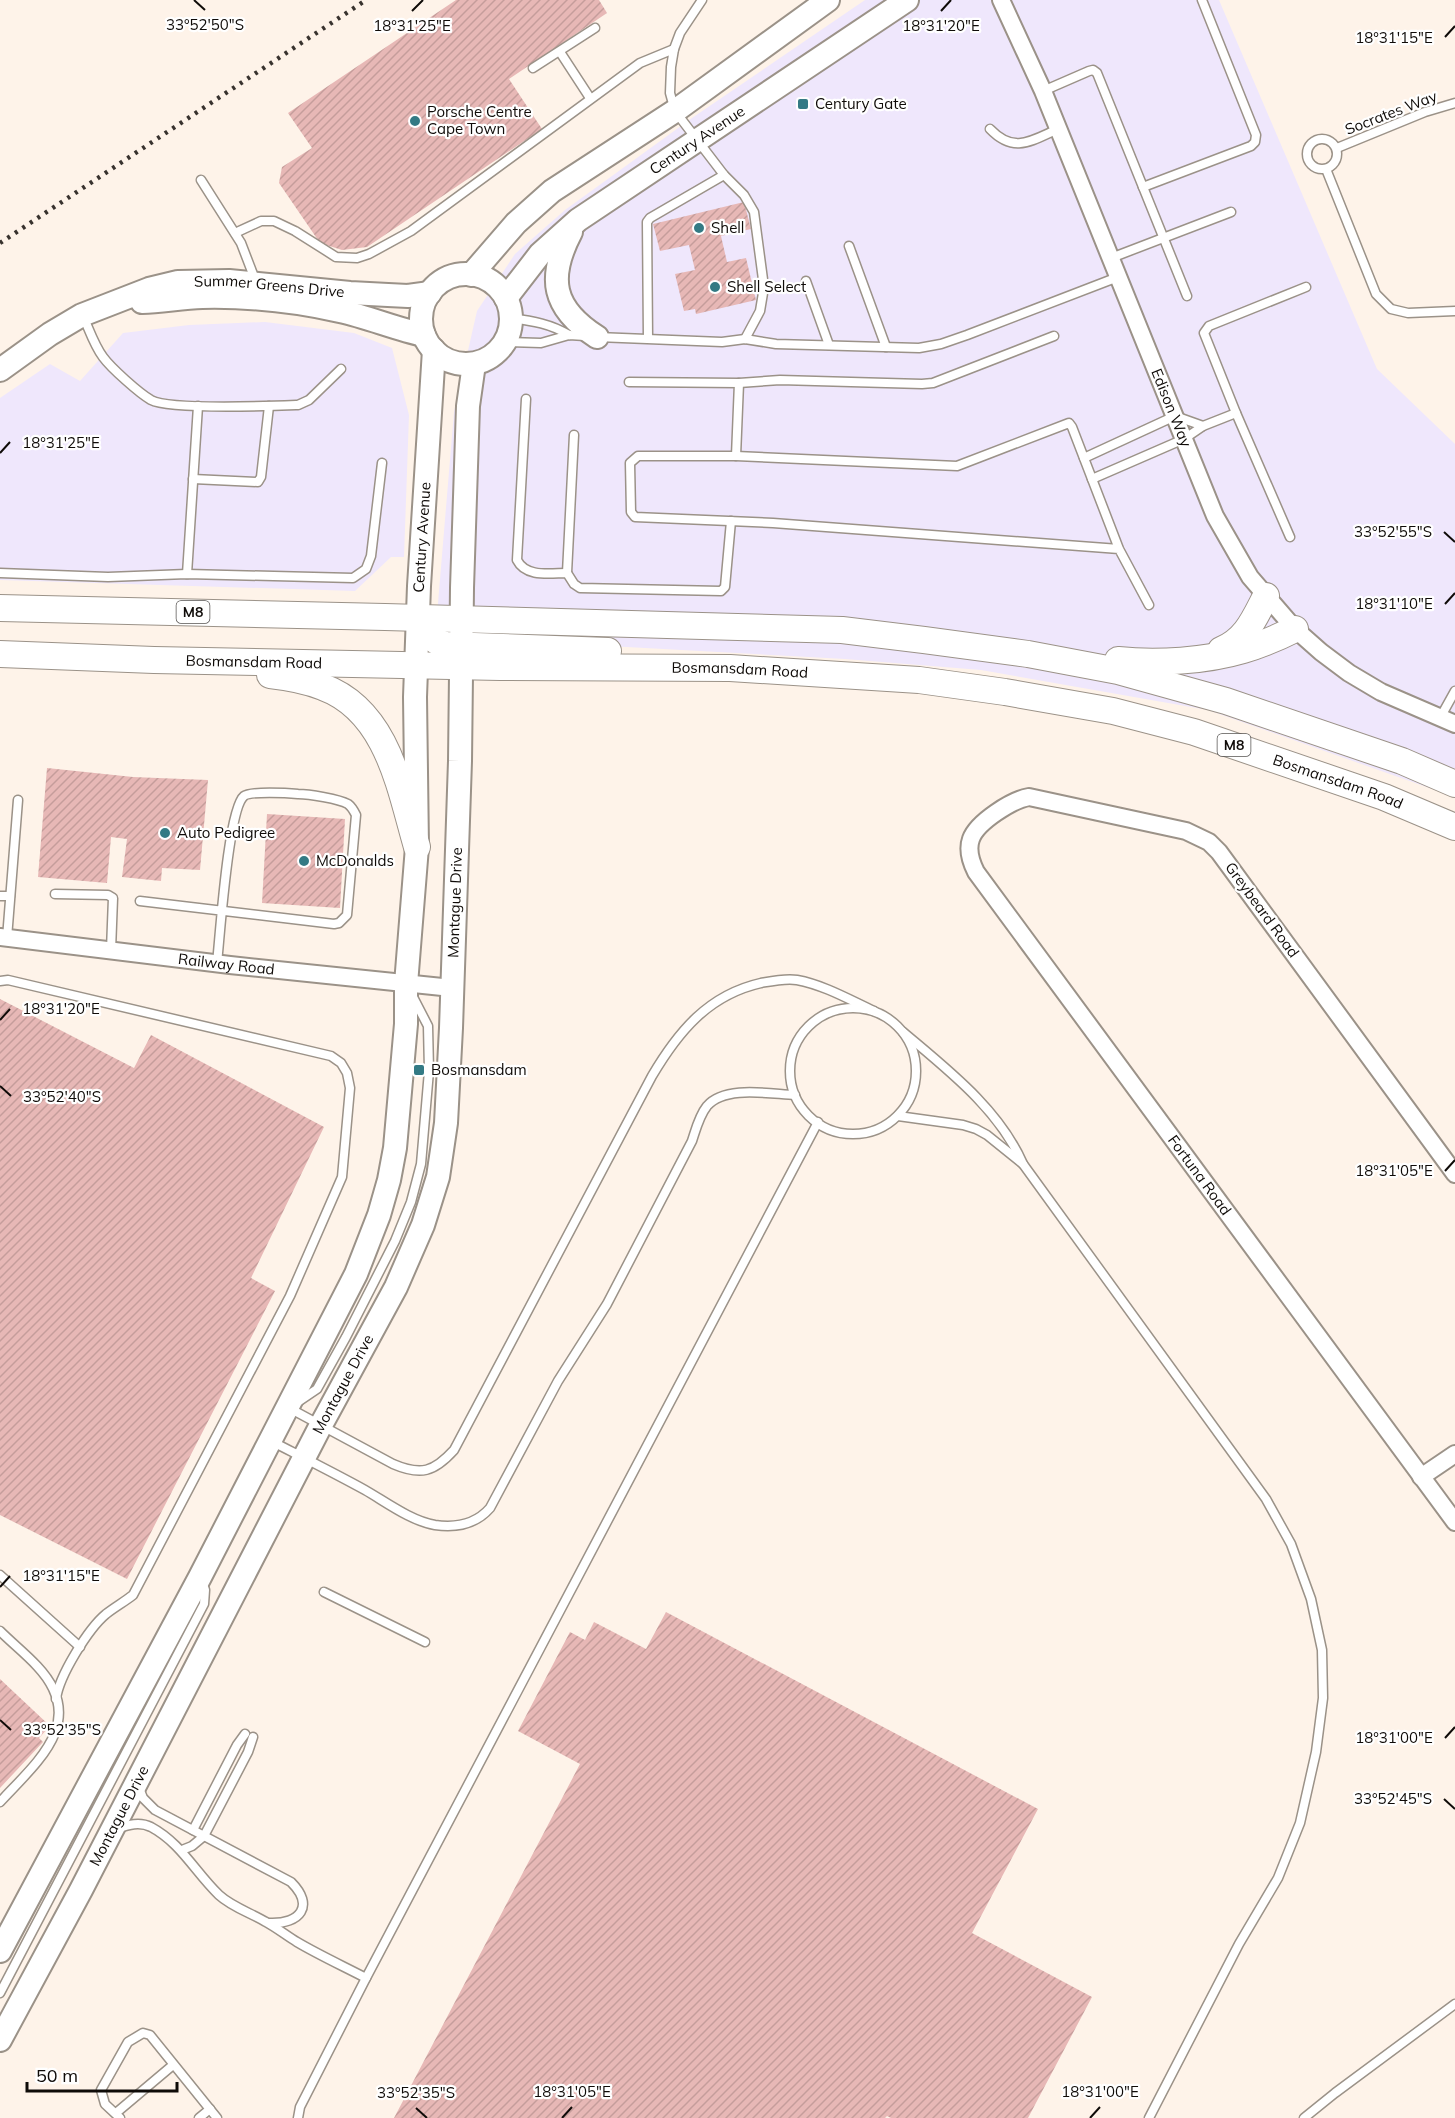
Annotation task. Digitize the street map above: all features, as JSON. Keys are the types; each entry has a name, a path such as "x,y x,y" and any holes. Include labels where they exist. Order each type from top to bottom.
{"main road":[{"path":"471,275 516,223 538,202 675,111 828,0"},
{"name":"Century Avenue","path":"509,308 540,254 578,220 907,0"},
{"path":"578,220 559,258 556,272 558,288 572,317 597,337"},
{"path":"471,275 492,282 509,308 510,331 505,342 492,357 474,364 446,359 429,342 422,323 422,311 430,293 442,281 451,277 471,275"},
{"name":"Summer Greens Drive","path":"0,370 50,334 82,315 113,305 149,289 178,282 229,281 260,292 342,311 429,342"},
{"name":"Summer Greens Drive","path":"260,292 408,296 430,293"},
{"name":"Century Avenue","path":"416,665 429,342"},
{"path":"462,619 468,406 474,364"},
{"path":"1201,657 1232,645 1242,637 1251,626 1266,596"},
{"name":"M8","path":"0,608 418,617 842,630 1028,654 1118,671 1226,700 1402,761 1455,784"},
{"path":"418,617 422,627 432,639 462,656"},
{"name":"Montague Drive","path":"0,2040 113,1830 321,1425 396,1287 423,1225 438,1177 446,1123 462,619"},
{"path":"1028,654 1061,653 1137,662 1201,657 1242,651 1296,629"},
{"name":"Bosmansdam Road","path":"0,654 154,660 416,665 462,656 730,668 919,680 1113,711 1194,732 1384,797 1455,827"},
{"path":"154,660 289,677 324,687 343,697 368,720 385,747 401,790 417,847"},
{"path":"0,1951 289,1408 368,1246 389,1180 406,1024 406,984 417,847 416,665"}],"street":[{"name":"Edison Way","path":"1001,0 1043,91 1215,516 1250,577 1296,629 1349,673 1381,692 1448,721"},
{"name":"Greybeard Road","path":"983,823 1017,799 1029,797 1186,831 1209,842 1219,852 1455,1174"},
{"name":"Fortuna Road","path":"983,823 971,837 969,852 976,872 1455,1522"},
{"name":"Railway Road","path":"4,937 452,988"},
{"path":"1421,1477 1455,1454"}],"lane":[{"path":"702,0 680,33 674,49 670,93 675,111 724,175 744,195 754,212 764,287 760,311 745,339"},
{"path":"1143,187 1251,146 1255,142 1256,135 1202,0"},
{"path":"533,68 595,28"},
{"path":"235,233 261,221 274,221 295,231 336,257 357,258 369,254 411,231 640,63 674,49"},
{"path":"560,52 590,98"},
{"path":"1043,91 1089,71 1095,71 1187,296"},
{"name":"Socrates Way","path":"1337,148 1425,112 1455,103"},
{"path":"990,129 1004,141 1014,145 1034,140 1058,129"},
{"path":"1326,139 1337,148 1336,161 1326,169 1319,170 1309,162 1307,156 1310,144 1315,140 1326,139"},
{"path":"1326,169 1376,294 1391,309 1408,313 1455,311"},
{"path":"648,338 647,222 650,218 724,175"},
{"path":"201,180 235,233 246,254 260,292"},
{"path":"1111,258 1231,212"},
{"path":"849,246 886,347"},
{"path":"505,342 541,343 570,335 722,342 745,339 776,344 919,348 940,344 1118,277"},
{"path":"806,281 829,345"},
{"path":"1290,537 1204,336 1209,326 1306,287"},
{"path":"509,308 570,335"},
{"path":"82,315 103,357 144,395 160,403 198,406 298,405 305,403 341,369"},
{"path":"629,382 739,383 780,380 933,383 1054,336"},
{"path":"736,456 739,383"},
{"path":"526,399 518,560 523,568 531,572 567,573"},
{"path":"187,574 198,406"},
{"path":"193,479 258,482 261,477 269,406"},
{"path":"1092,479 1184,439 1203,426 1236,413"},
{"path":"1084,458 1175,416 1203,426"},
{"path":"1119,549 919,533 632,516 630,513 630,463 638,456 736,456 957,466 1066,423 1072,427 1119,549 1149,604"},
{"path":"574,435 567,573 574,584 580,588 722,591 725,587 731,521"},
{"path":"0,573 108,577 187,574 353,578 366,569 371,556 382,463"},
{"path":"1448,721 1455,691"},
{"path":"140,901 223,911 334,924 343,920 347,915 356,815 352,808 342,801 302,794 244,795 235,814 223,911 217,963"},
{"path":"4,937 10,896 18,800"},
{"path":"55,894 108,895 113,898 111,950"},
{"path":"0,896 10,896"},
{"path":"0,981 8,980 331,1056 347,1073 350,1088 342,1177 290,1296 133,1594 106,1614 92,1629 59,1686 56,1699"},
{"path":"289,1408 407,1470 426,1471 445,1460 454,1450 652,1076 684,1028 705,1008 726,995 748,986 772,981 796,980 822,988 890,1020 960,1081 990,1112 1016,1148 1023,1164 1266,1499 1291,1544 1311,1599 1322,1650 1323,1698 1316,1752 1300,1823 1278,1878 1239,1944 1149,2118"},
{"path":"874,1011 854,1008 833,1011 815,1020 801,1036 792,1054 790,1075 795,1095 802,1109 818,1122 829,1129 847,1134 866,1133 883,1127 898,1116 909,1101 915,1084 916,1065 912,1047 903,1032"},
{"path":"271,1441 404,1512 432,1524 445,1526 466,1524 484,1515 490,1508 558,1381 607,1304 692,1141 699,1119 708,1104 734,1092 795,1095"},
{"path":"898,1116 963,1125 976,1129 1023,1164"},
{"path":"298,2118 300,2107 366,1978 818,1122"},
{"path":"0,1575 80,1647"},
{"path":"0,1992 204,1604 205,1590 200,1577"},
{"path":"324,1592 425,1642"},
{"path":"0,1632 38,1667 51,1684 56,1699 58,1720 53,1739 41,1758 0,1802"},
{"path":"182,1850 192,1846 204,1836 248,1752 249,1735 237,1745 193,1830"},
{"path":"138,1782 139,1790 155,1810 291,1882 303,1895 304,1903 297,1917 281,1924 269,1923"},
{"path":"113,1830 135,1823 149,1826 172,1840 219,1895 230,1903 366,1978"},
{"path":"1304,2118 1455,2004"},
{"path":"173,2065 118,2116 105,2104 101,2090 128,2042 143,2033 150,2036 217,2118"},
{"path":"199,2118 210,2109"}],"shaded area":[{"path":"865,0 1219,0 1377,369 1455,444 1455,797 1208,710 981,670 845,659 435,639 454,412 477,311 515,254 565,210 692,118"},
{"path":"265,322 354,333 392,348 409,415 404,557 391,557 355,591 0,580 0,398 50,364 80,381 123,333 189,325"}],"building":[{"name":"Porsche Centre Cape Town","path":"456,0 599,0 607,13 509,79 542,129 367,247 342,250 320,243 279,183 282,167 312,148 288,113"},
{"path":"744,202 751,229 721,236 727,262 746,258 756,300 696,314 695,309 684,311 675,274 695,270 689,245 660,251 653,224"},
{"path":"47,768 133,777 208,780 200,870 162,868 161,881 122,877 127,839 111,837 107,883 38,877"},
{"name":"McDonalds","path":"267,814 345,819 340,908 262,903"},
{"path":"0,999 134,1068 151,1035 324,1127 251,1278 275,1291 127,1579 0,1515"},
{"path":"666,1612 1038,1809 972,1933 1092,1997 1028,2118 891,2118 887,2116 885,2118 394,2118 580,1764 518,1731 570,1632 585,1640 594,1622 646,1649"},
{"path":"0,1679 50,1726 39,1738 43,1742 0,1788"}],"railway":[{"path":"0,243 366,0"}],"place":[{"name":"Century Gate","path":"803,104"},
{"name":"Porsche Centre Cape Town","path":"415,121"},
{"name":"Shell","path":"699,228"},
{"name":"Shell Select","path":"715,287"},
{"name":"Auto Pedigree","path":"165,833"},
{"name":"McDonalds","path":"304,861"},
{"name":"Bosmansdam","path":"419,1070"}]}
